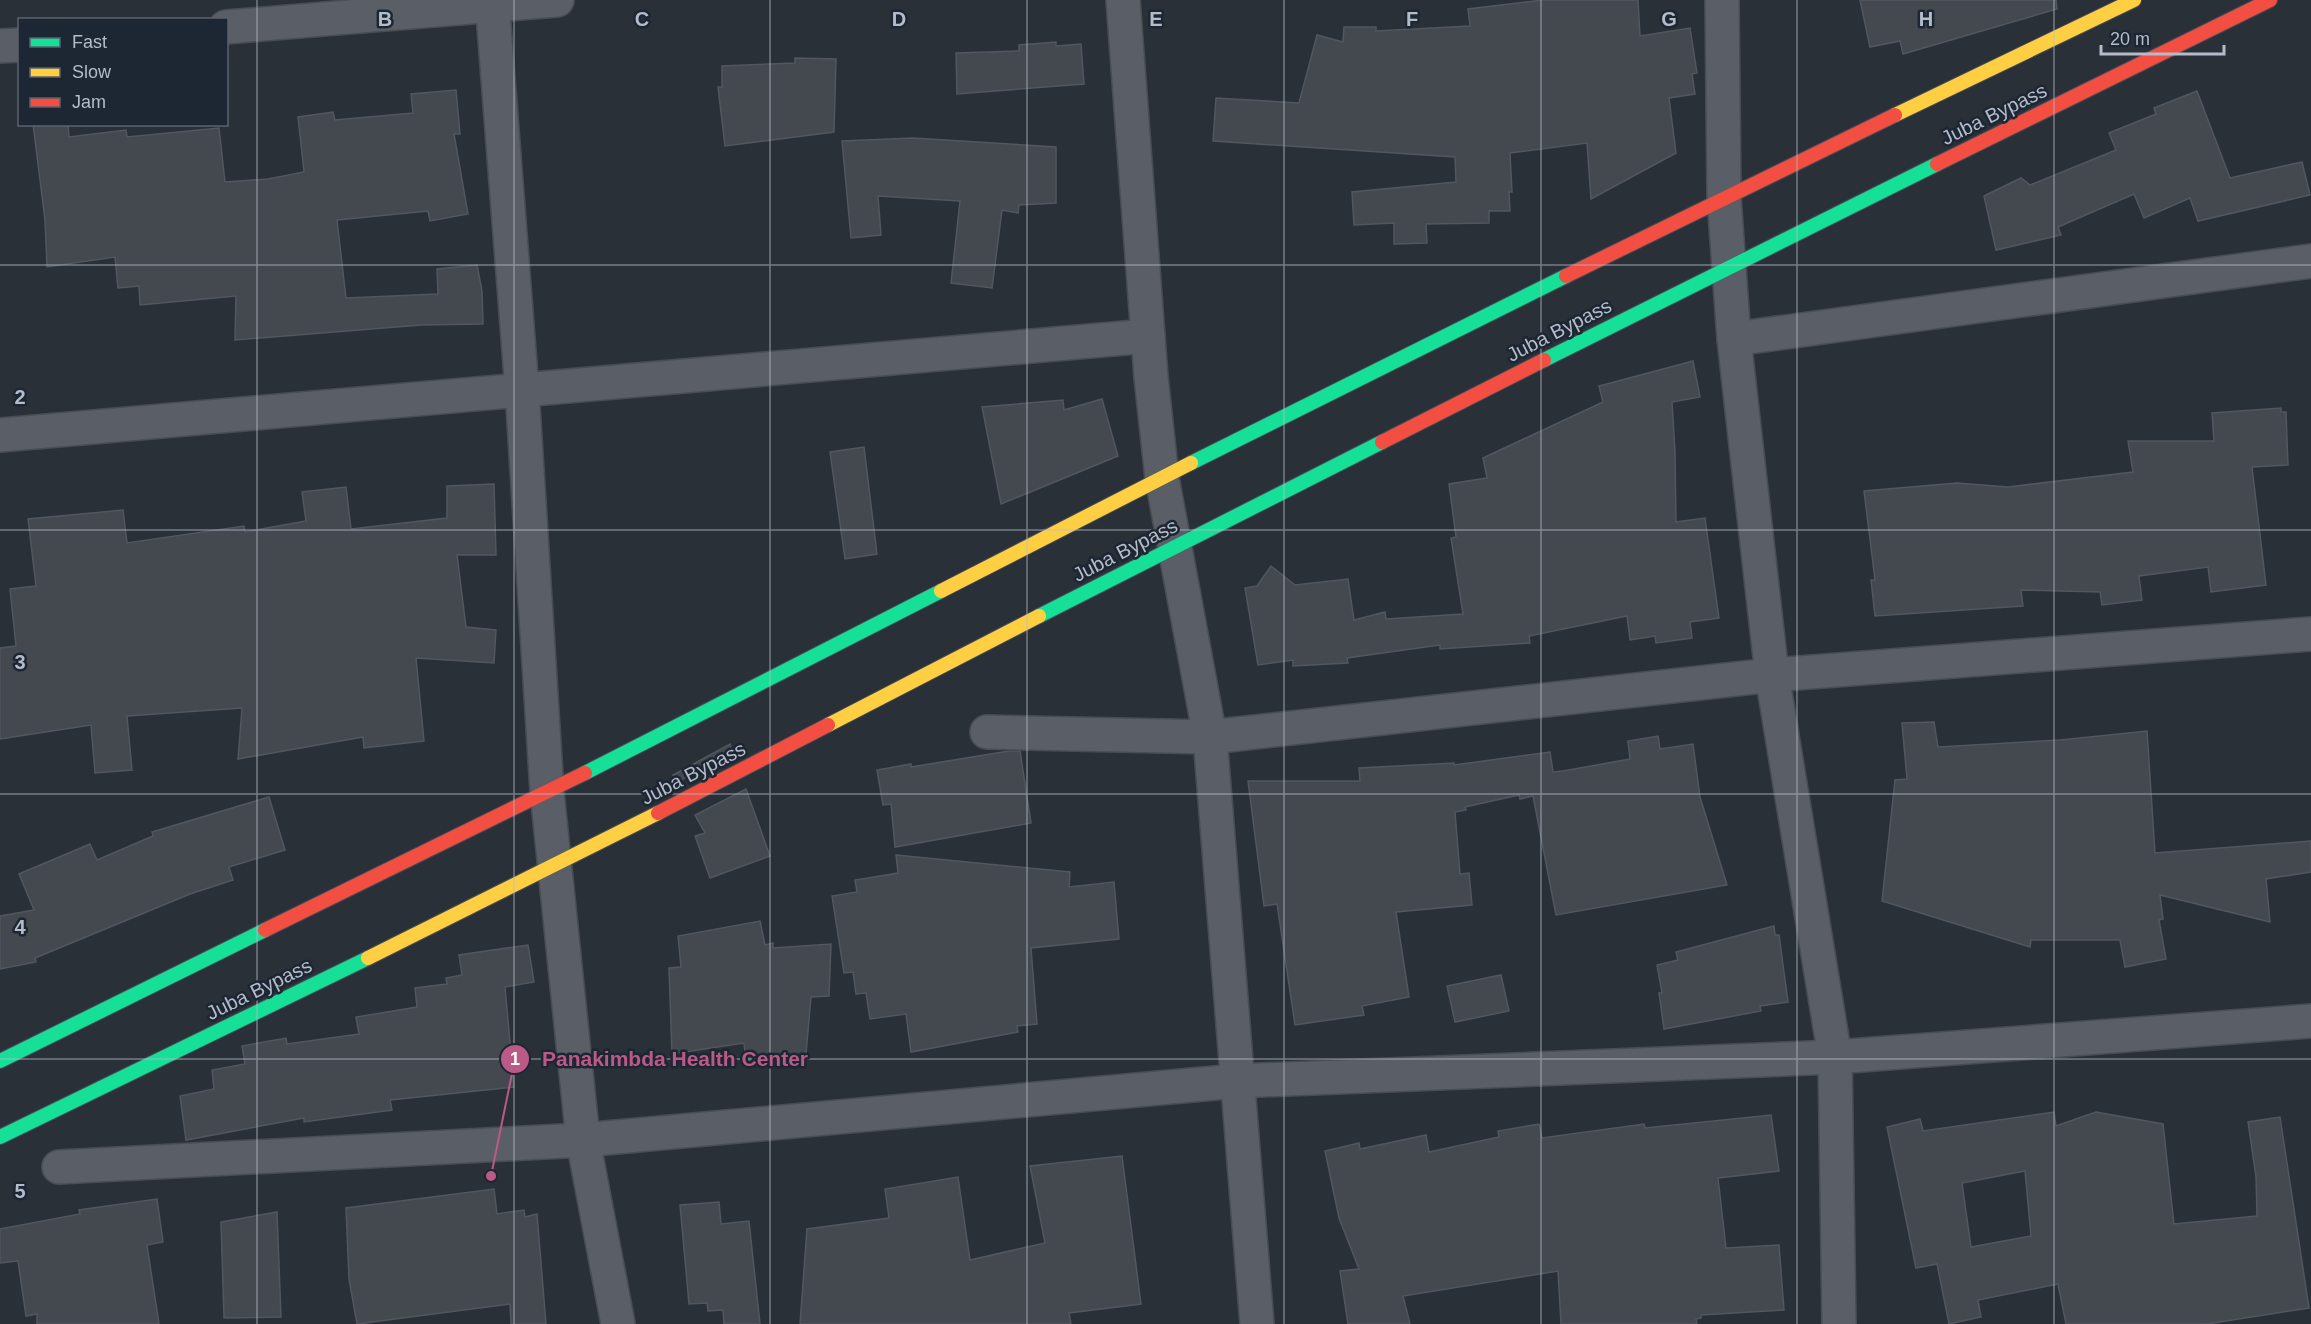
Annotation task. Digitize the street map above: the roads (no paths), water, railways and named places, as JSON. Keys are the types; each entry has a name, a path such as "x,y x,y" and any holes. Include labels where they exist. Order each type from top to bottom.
{"main road":[{"path":"0,1061 546,792 1162,478 1724,197 2134,0"},
{"name":"Juba Bypass","path":"0,1137 554,867 1175,546 1729,267 2270,0"}],"street":[{"path":"228,27 492,2 557,0"},
{"path":"1123,0 1148,336 1162,478 1210,737 1257,1324"},
{"path":"1722,0 1724,197 1734,339 1772,675 1835,1057 1839,1324"},
{"path":"492,2 522,390 546,792 583,1140 618,1324"},
{"path":"0,46 18,45"},
{"path":"1734,339 2311,261"},
{"path":"0,435 1148,336"},
{"path":"987,732 1210,737 1772,675 2311,634"},
{"path":"59,1167 583,1140 1237,1081 1835,1057 2311,1021"}],"place":[{"name":"Panakimbda Health Center","path":"491,1176"}]}
